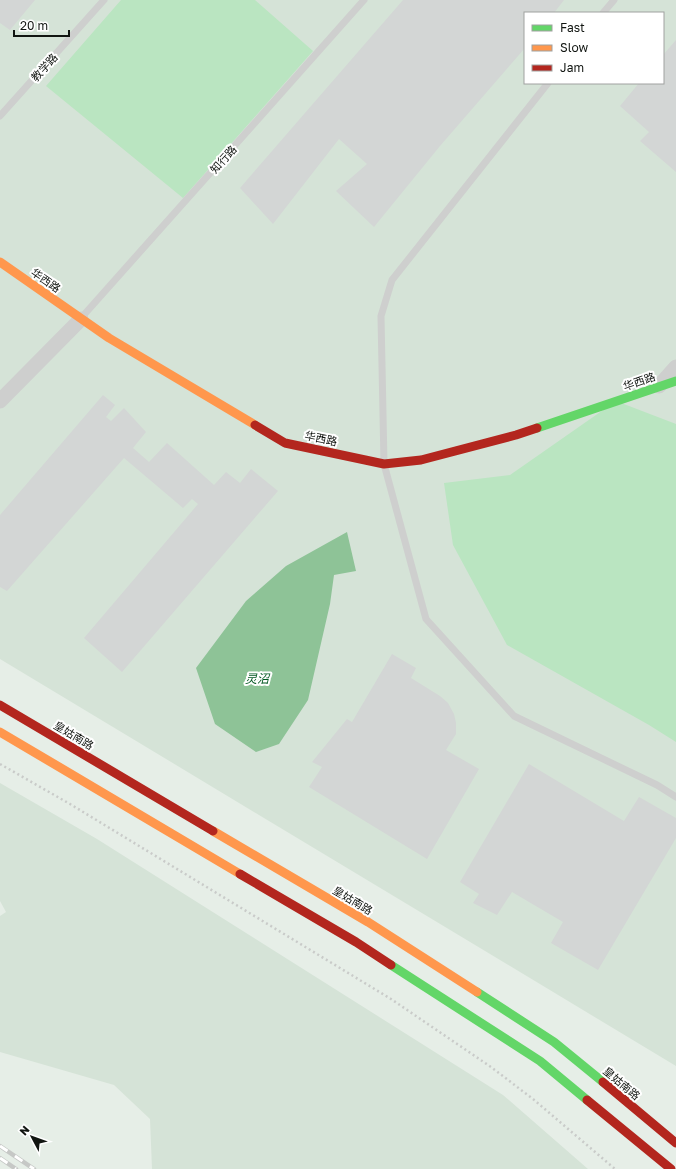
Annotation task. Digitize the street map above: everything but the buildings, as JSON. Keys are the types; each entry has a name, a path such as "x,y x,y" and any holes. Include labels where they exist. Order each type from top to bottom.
{"street":[{"name":"华西路","path":"0,262 109,338 285,443 384,464 422,460 516,435 676,381"},
{"path":"0,401 81,319"},
{"path":"659,387 676,367"},
{"name":"皇姑南路","path":"0,705 368,922 548,1038 676,1143"},
{"path":"0,732 356,942 540,1061 671,1169"}],"lane":[{"name":"教学路","path":"0,116 104,0"},
{"name":"知行路","path":"81,319 364,0"},
{"path":"604,12 614,0"},
{"path":"547,84 392,280 381,316 384,464 426,619 514,716 657,785 676,796"}],"path":[{"path":"0,764 70,804 391,999 491,1067 533,1099 615,1169"}],"shaded area":[{"path":"0,0 676,0 676,1066 0,659"},
{"path":"121,0 255,0 313,51 183,198 46,86"},
{"path":"616,401 676,424 676,742 649,725 507,645 453,545 444,483 510,475"},
{"path":"0,783 97,839 503,1095 588,1169 152,1169 150,1119 114,1085 0,1052 0,916 6,912 0,901"}],"water":[{"name":"灵沼","path":"347,532 356,571 334,575 330,604 308,700 279,744 256,752 215,724 196,668 246,601 286,566"}],"railway":[{"path":"0,1146 34,1169"},
{"path":"0,1158 16,1169"}],"traffic: fast":[{"path":"537,428 676,381"},
{"path":"391,965 540,1061 587,1100"},
{"path":"477,992 554,1042 603,1082"}],"traffic: slow":[{"path":"0,262 109,338 255,425"},
{"path":"0,732 240,874"},
{"path":"213,831 368,922 477,992"}],"traffic: jam":[{"path":"255,425 285,443 384,464 421,460 537,428"},
{"path":"0,705 213,831"},
{"path":"240,874 356,942 391,965"},
{"path":"603,1082 676,1143"},
{"path":"587,1100 671,1169"}]}
